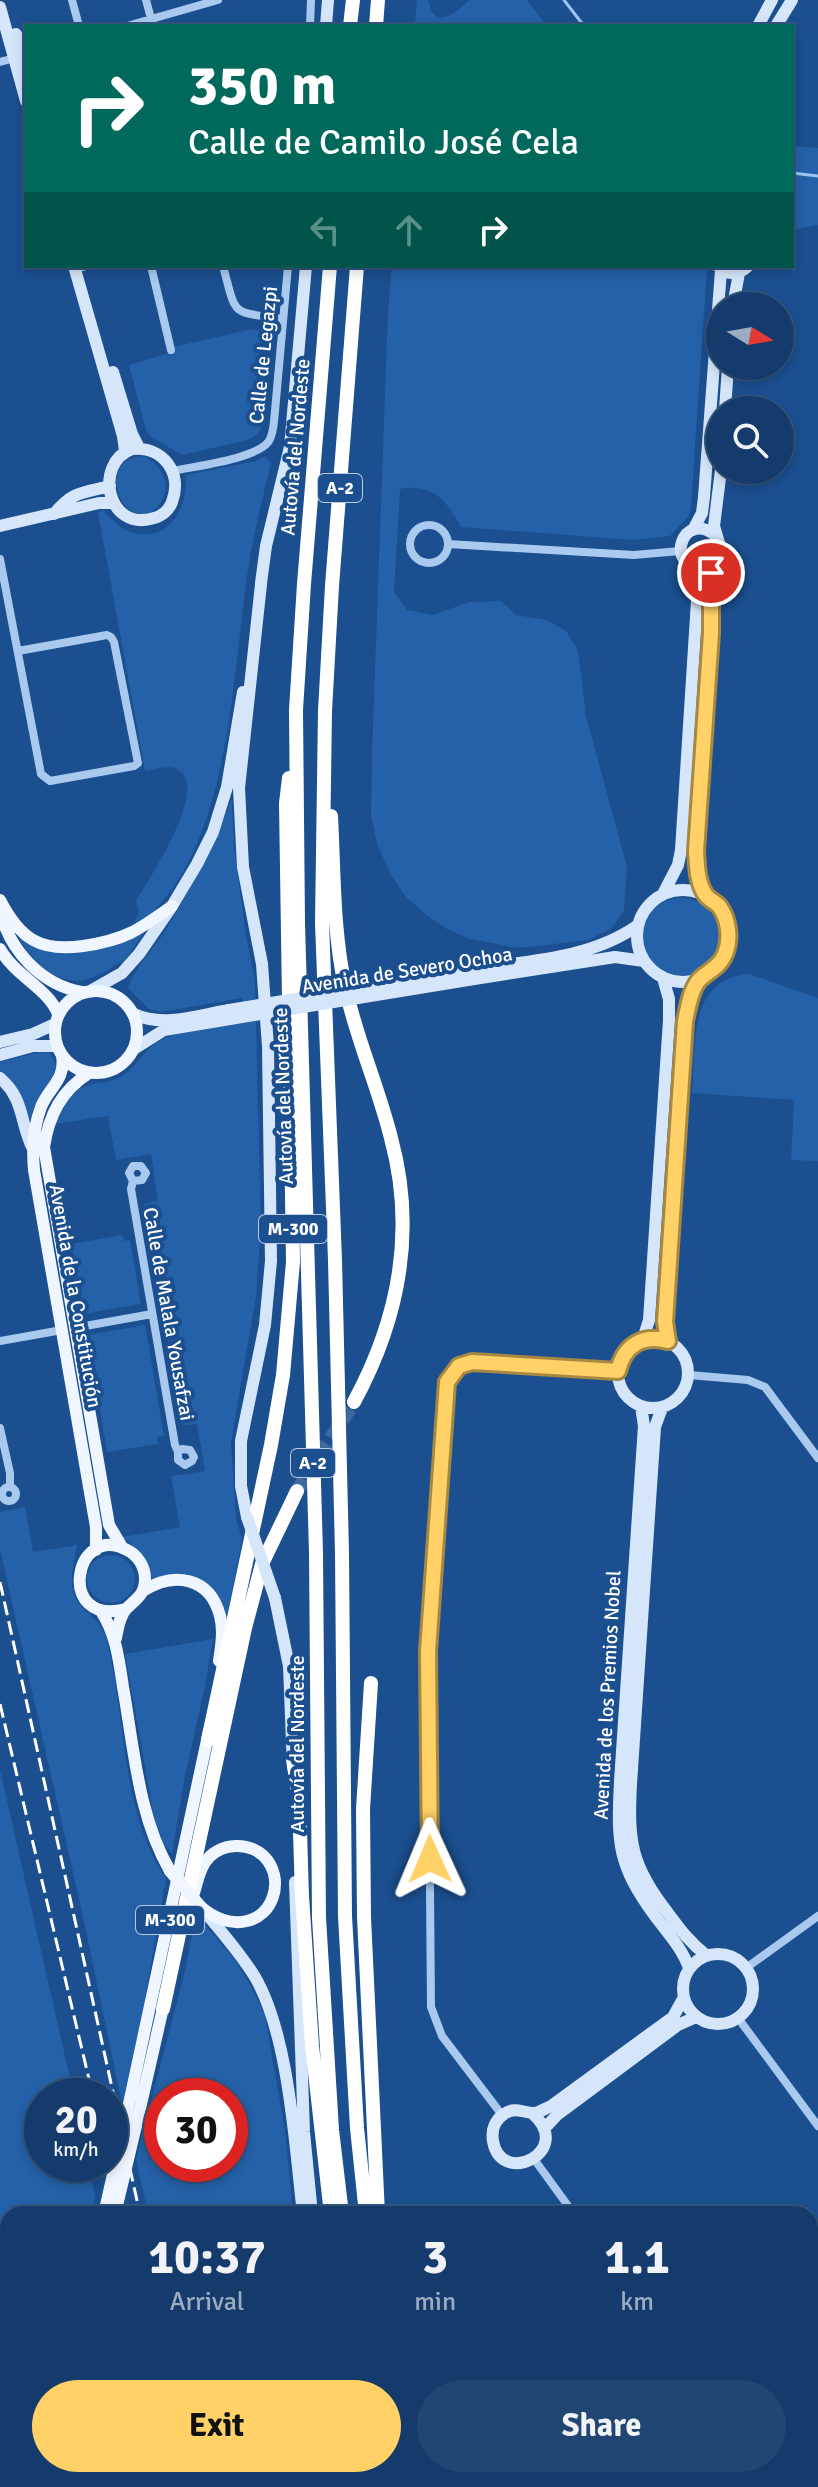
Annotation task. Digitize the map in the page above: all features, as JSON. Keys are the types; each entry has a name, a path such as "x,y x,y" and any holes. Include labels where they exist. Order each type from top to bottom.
{"highway":[{"path":"350,24 353,0"},
{"path":"376,24 378,0"},
{"name":"Autovía del Nordeste","path":"330,268 296,710 298,923 316,1553 319,1918 332,2130 341,2206"},
{"name":"A-2","path":"357,268 325,711 322,923 342,1553 345,1916 357,2128 365,2206"},
{"name":"M-300","path":"208,1740 271,1445 283,1375 293,1262 286,803 296,710"},
{"path":"325,711 337,923 344,983 356,1031 391,1135 400,1175 404,1220 402,1260 395,1300 371,1372 354,1402"},
{"name":"M-300","path":"163,2009 245,1628 262,1564 297,1491"},
{"path":"371,1683 363,1809 364,1917 378,2206"},
{"path":"293,1759 299,1799 312,2046 330,2206"}],"main road":[{"path":"0,900 21,932 44,946 58,948 118,939 149,924 172,906"},
{"path":"0,909 8,933 29,963 44,977 61,987 117,996 126,1003 134,1014 137,1034 128,1059 106,1072 89,1073 75,1068 59,1051 55,1004 18,973 0,949"},
{"path":"57,1019 71,998 87,991"},
{"name":"Avenida de la Constitución","path":"59,1051 62,1075 42,1104 36,1122 32,1147 34,1170 109,1525 122,1547"},
{"name":"Avenida de la Constitución","path":"89,1073 61,1097 49,1124 44,1147 96,1527 96,1550"},
{"path":"113,1545 122,1547 134,1553 142,1564 145,1577 143,1591 137,1602 126,1609 114,1613 101,1611 82,1594 78,1582 80,1569 86,1558 96,1550 113,1545"},
{"path":"143,1591 177,1578 196,1583 212,1597 216,1606 222,1638 208,1740"},
{"path":"115,1640 119,1621 126,1609"},
{"path":"101,1611 115,1640 144,1802 159,1852 170,1871 203,1909 235,1923 261,1915 271,1904 275,1890 274,1876 268,1862 250,1848 237,1845 223,1848 205,1863 198,1880 163,2009"},
{"name":"M-300","path":"106,2206 208,1740"},
{"name":"M-300","path":"117,2206 163,2009"}],"street":[{"path":"6,0 22,59 24,80"},
{"path":"72,0 78,24"},
{"path":"146,0 152,23 218,0"},
{"path":"310,24 311,0"},
{"path":"326,24 328,0"},
{"path":"759,24 772,0"},
{"path":"777,24 792,0"},
{"path":"0,7 22,59"},
{"path":"0,62 22,59"},
{"path":"80,268 139,448"},
{"path":"80,268 125,451"},
{"path":"151,268 171,350"},
{"path":"224,268 233,306 240,312 283,319"},
{"name":"Calle de Legazpi","path":"173,471 251,453 268,443 273,430 288,268"},
{"path":"87,991 122,973 172,906 213,832 227,787 266,546 290,447 306,268"},
{"path":"719,484 714,526 719,543 717,558 705,567 691,566 684,561 680,551 683,537 693,530 702,513 719,268 733,274 744,269"},
{"path":"737,292 744,269"},
{"path":"139,448 158,454 173,471 176,487 169,509 158,517 138,521 122,514 113,503 110,475 125,451 139,448"},
{"path":"54,514 66,499 74,495 110,486"},
{"path":"0,526 99,503 113,503"},
{"path":"429,524 442,529 448,544 443,557 429,563 415,558 409,544 415,529 429,524"},
{"path":"693,530 709,530 715,535"},
{"path":"448,544 634,555 680,551"},
{"path":"0,559 41,774 50,781 138,763 111,637 107,635 18,651"},
{"path":"705,895 696,851 711,633 711,564"},
{"path":"663,894 678,865 681,850 697,601 691,566"},
{"path":"262,575 239,788 243,867 262,964 268,1046 271,1261 265,1325 241,1441 241,1486 247,1517 275,1598 289,1666 304,2132 311,2206"},
{"path":"668,1341 665,1322 685,1021 692,992 700,979 725,956 728,934 727,922 719,906 705,895 692,890 663,894 651,902 637,926 637,944 644,961 663,978 688,982 700,979"},
{"name":"Avenida de Severo Ochoa","path":"134,1049 164,1030 230,1015 468,975 590,950 612,942 637,926"},
{"name":"Avenida de Severo Ochoa","path":"468,975 615,957 644,961"},
{"path":"643,1339 649,1320 669,1020 669,999 663,978"},
{"name":"Avenida de Severo Ochoa","path":"134,1014 146,1020 162,1021 230,1015"},
{"path":"0,1042 33,1034 57,1019"},
{"path":"0,1055 33,1046 59,1051"},
{"path":"0,1078 21,1106 32,1147"},
{"name":"Calle de Malala Yousafzai","path":"133,1181 131,1189 178,1452"},
{"path":"0,1341 152,1314"},
{"path":"643,1339 668,1341 684,1355 688,1365 687,1386 681,1396 662,1408 641,1406 631,1401 619,1382 618,1371 626,1351 643,1339"},
{"path":"502,2115 442,2036 431,2007 428,1651 447,1382 459,1366 472,1362 618,1371"},
{"path":"689,1375 748,1380 765,1387 818,1458"},
{"name":"Avenida de los Premios Nobel","path":"641,1406 644,1426 620,1781 619,1837 622,1857 632,1882 682,1952 689,1968"},
{"name":"Avenida de los Premios Nobel","path":"662,1408 655,1427 630,1794 630,1837 642,1877 692,1944 706,1955"},
{"path":"0,1428 10,1487"},
{"path":"203,1909 238,1952 267,2005 285,2077 302,2206"},
{"path":"746,1968 818,1916"},
{"path":"706,1955 728,1955 738,1960 746,1968 753,1989 747,2010 738,2018 719,2025 696,2017 683,1999 682,1985 689,1968 706,1955"},
{"path":"533,2114 551,2106 673,2017 683,1999"},
{"path":"544,2129 557,2115 678,2025 696,2017"},
{"path":"738,2018 818,2126"},
{"path":"518,2110 533,2114 544,2129 544,2145 534,2159 514,2163 498,2154 493,2146 494,2124 502,2115 518,2110"},
{"path":"534,2159 568,2206"}],"shaded area":[{"path":"417,0 428,0 435,15 446,17 469,0 527,0 545,24 415,24"},
{"path":"794,146 818,148 818,225 794,230"},
{"path":"392,268 707,269 691,506 689,516 670,536 633,540 461,527 444,502 430,491 400,489 394,592 407,610 433,615 469,602 501,601 516,615 547,620 566,631 578,650 586,716 627,867 624,910 612,928 589,940 518,948 470,939 447,929 405,896 377,844 371,814 372,753"},
{"path":"253,329 268,333 270,337 261,429 256,435 248,440 182,455 150,436 129,365 173,352 173,347"},
{"path":"143,456 156,464 165,484 163,499 146,514 135,513 126,506 116,482 119,470 127,460"},
{"path":"265,456 271,463 252,548 230,715 209,812 192,855 168,894 138,926 135,921 139,911 136,901 173,836 186,798 187,782 177,769 164,767 145,771 98,512 104,511 132,533 147,535 160,531 180,511 186,475 256,461"},
{"path":"232,799 234,847 255,981 261,1227 256,1297 231,1442 236,1518 242,1539 227,1617 216,1594 199,1579 178,1574 152,1580 144,1555 122,1537 180,1527 171,1476 205,1471 197,1424 183,1425 144,1204 158,1201 151,1154 116,1160 108,1116 55,1124 66,1104 81,1088 120,1077 161,1040 190,1031 245,1022 242,998 161,1012 149,1009 128,988 186,895"},
{"path":"681,898 696,901 713,915 720,937 717,952 703,969 681,976 666,973 649,959 642,937 645,922 659,905"},
{"path":"144,933 122,964 120,962 104,972 77,981 53,974 30,954 19,939 46,951 63,953 97,949"},
{"path":"749,974 818,998 818,1161 791,1160 794,1100 692,1093 695,1036 705,1001 714,988 729,978"},
{"path":"40,1052 50,1053 58,1069 34,1107 29,1122 0,1073 0,1062"},
{"path":"122,1235 124,1241 130,1240 141,1304 83,1314 71,1244"},
{"path":"145,1325 164,1436 157,1437 158,1444 107,1452 88,1335"},
{"path":"25,1507 33,1552 78,1545 73,1568 74,1594 103,1630 107,1641 140,1825 151,1853 166,1878 128,2078 117,2078 0,1550 0,1512"},
{"path":"111,1555 128,1562 135,1579 128,1596 111,1603 94,1596 87,1579 94,1562"},
{"path":"213,1639 172,1854 164,1844 154,1817 125,1654"},
{"path":"0,1770 70,2078 24,2078 24,2182 92,2182 93,2206 0,2206"},
{"path":"196,1914 234,1959 265,2016 285,2130 292,2206 146,2206 136,2159 144,2128 144,2182 248,2182 248,2078 157,2078"}],"waterway":[{"path":"564,0 582,24"},
{"path":"794,173 818,176"}],"tunnel":[{"path":"297,1491 354,1402"}],"railway":[{"path":"0,1582 138,2206"},
{"path":"0,1704 89,2078"},
{"path":"113,2182 118,2206"}],"route":[{"path":"430,1859 428,1651 447,1382 459,1366 472,1362 618,1371 620,1360 634,1344 643,1339 668,1341 665,1322 685,1021 692,992 700,979 725,956 728,934 727,922 719,906 705,895 696,851 711,633 711,573"}]}
